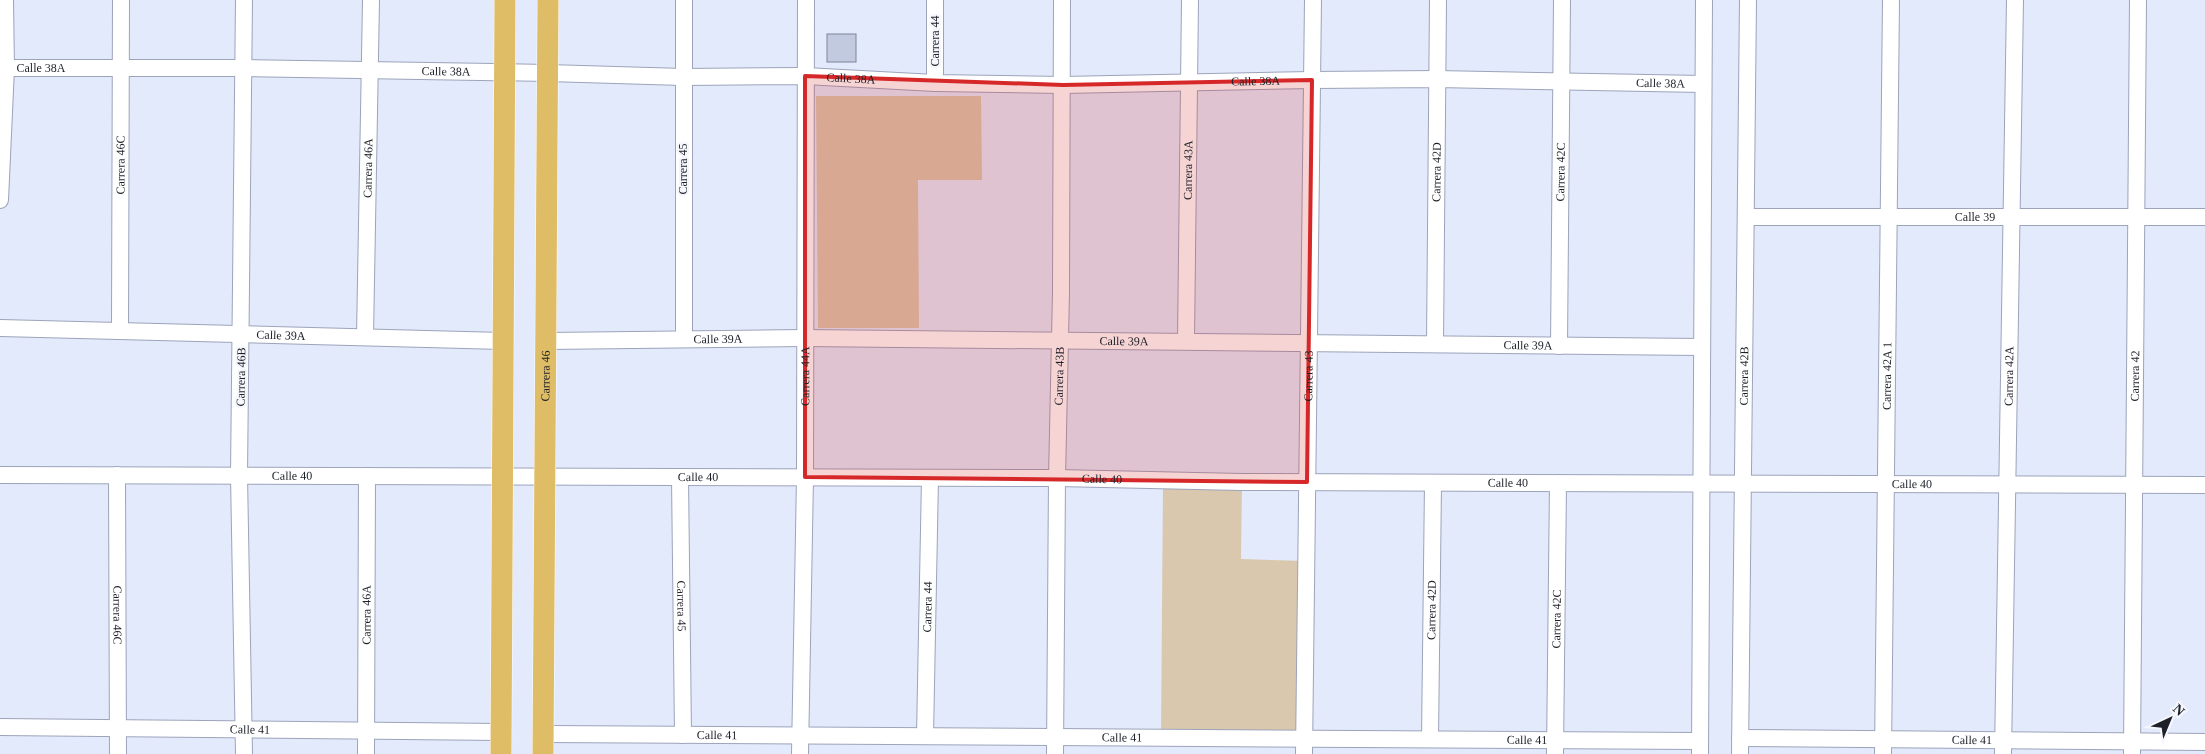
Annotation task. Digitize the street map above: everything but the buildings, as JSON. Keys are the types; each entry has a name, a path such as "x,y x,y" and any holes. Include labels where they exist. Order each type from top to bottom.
{"main road":[{"path":"501,754 505,0"},
{"name":"Carrera 46","path":"543,744 548,0"}],"street":[{"path":"0,200 5,0"},
{"name":"Carrera 46C","path":"120,330 121,0"},
{"name":"Carrera 46B","path":"244,0 242,336 239,475 244,754"},
{"name":"Carrera 46A","path":"365,336 371,0"},
{"name":"Carrera 45","path":"684,0 684,339"},
{"name":"Carrera 44A","path":"800,754 805,477 804,76 806,0"},
{"name":"Carrera 44","path":"935,0 935,82"},
{"name":"Carrera 43B","path":"1055,754 1057,478 1061,339 1062,0"},
{"name":"Carrera 43A","path":"1186,340 1190,0"},
{"name":"Carrera 43","path":"1304,746 1313,0"},
{"name":"Carrera 42D","path":"1435,344 1438,0"},
{"name":"Carrera 42C","path":"1559,346 1563,82 1562,0"},
{"path":"1700,747 1704,0"},
{"name":"Carrera 42B","path":"1740,746 1748,0"},
{"name":"Carrera 42A 1","path":"1883,747 1891,0"},
{"name":"Carrera 42A","path":"2003,747 2014,0"},
{"name":"Carrera 42","path":"2132,748 2138,0"},
{"name":"Calle 38A","path":"3,68 244,68 683,77 804,76 1063,86 1312,80 1703,84"},
{"name":"Calle 39","path":"1746,217 2205,217"},
{"name":"Calle 39A","path":"0,328 120,330 242,336 365,336 503,341"},
{"name":"Calle 39A","path":"546,341 804,338 1061,339 1702,347"},
{"name":"Calle 40","path":"0,474 1057,478 1163,482 2205,485"},
{"name":"Carrera 46C","path":"117,475 118,754"},
{"name":"Carrera 46A","path":"366,754 367,476"},
{"name":"Carrera 45","path":"680,477 683,735"},
{"name":"Carrera 44","path":"925,736 930,478"},
{"name":"Carrera 42D","path":"1430,739 1434,483"},
{"name":"Carrera 42C","path":"1556,747 1558,483"},
{"name":"Calle 41","path":"0,727 501,732"},
{"name":"Calle 41","path":"543,744 683,735 800,735 1055,737 1304,746 1430,739 1556,747 1700,747"},
{"name":"Calle 41","path":"1740,746 2132,748 2205,742"}],"highlighted area":[{"path":"805,76 1063,85 1312,80 1307,482 805,477"}],"shaded area":[{"path":"816,96 981,96 982,180 918,180 919,328 818,328"},
{"path":"1163,482 1242,482 1241,559 1306,561 1304,738 1161,737"}]}
